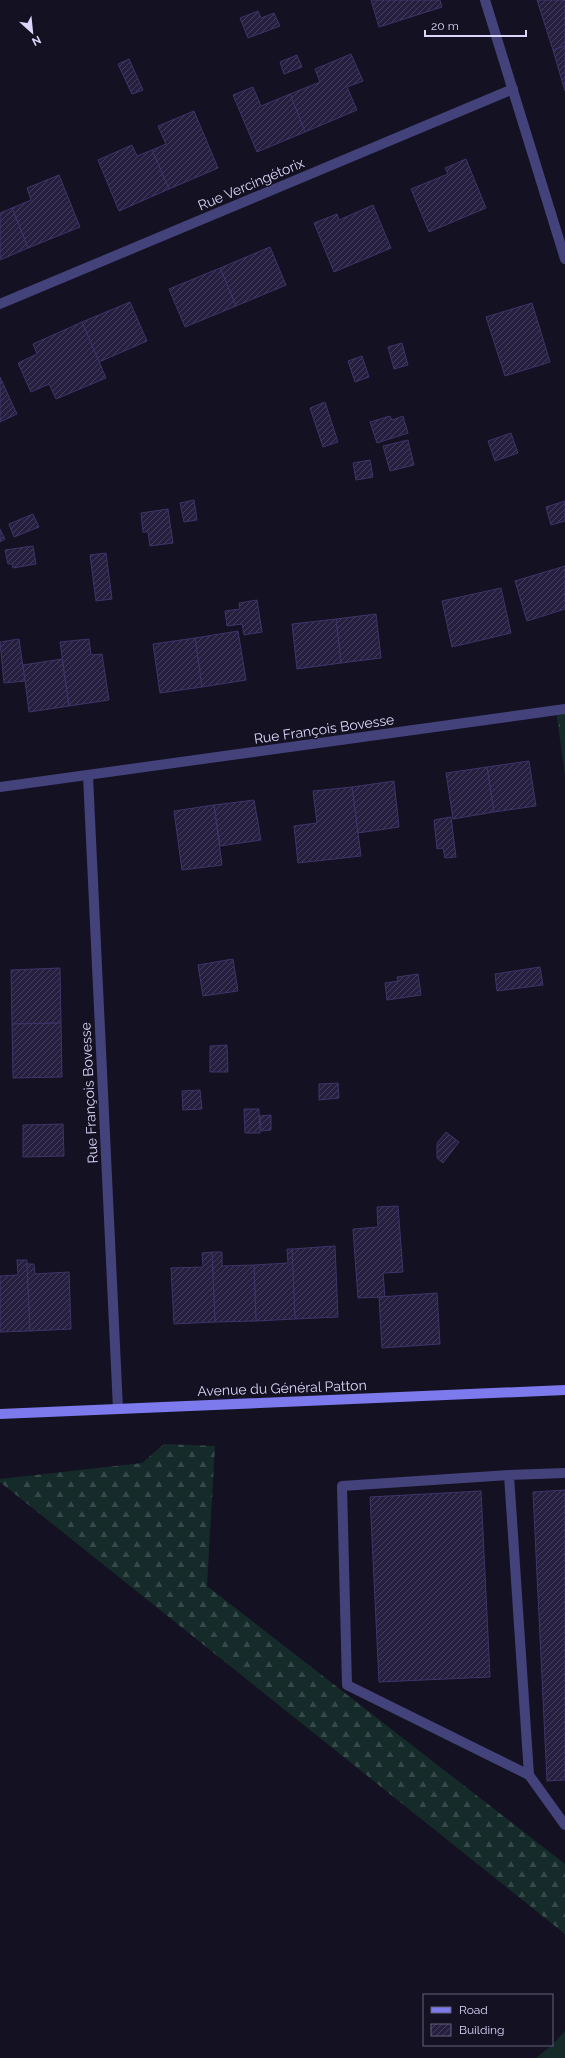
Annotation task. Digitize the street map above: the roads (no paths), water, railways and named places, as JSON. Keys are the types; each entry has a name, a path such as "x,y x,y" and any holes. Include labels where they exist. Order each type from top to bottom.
{"main road":[{"name":"Avenue du Général Patton","path":"0,1414 565,1390"}],"street":[{"path":"485,0 565,259"},
{"name":"Rue Vercingétorix","path":"0,304 513,89"},
{"name":"Rue François Bovesse","path":"0,786 88,776 565,709"},
{"name":"Rue François Bovesse","path":"88,776 118,1409"},
{"path":"565,1473 509,1475 342,1486 347,1685 529,1775 565,1825"},
{"path":"509,1475 529,1775"}]}
